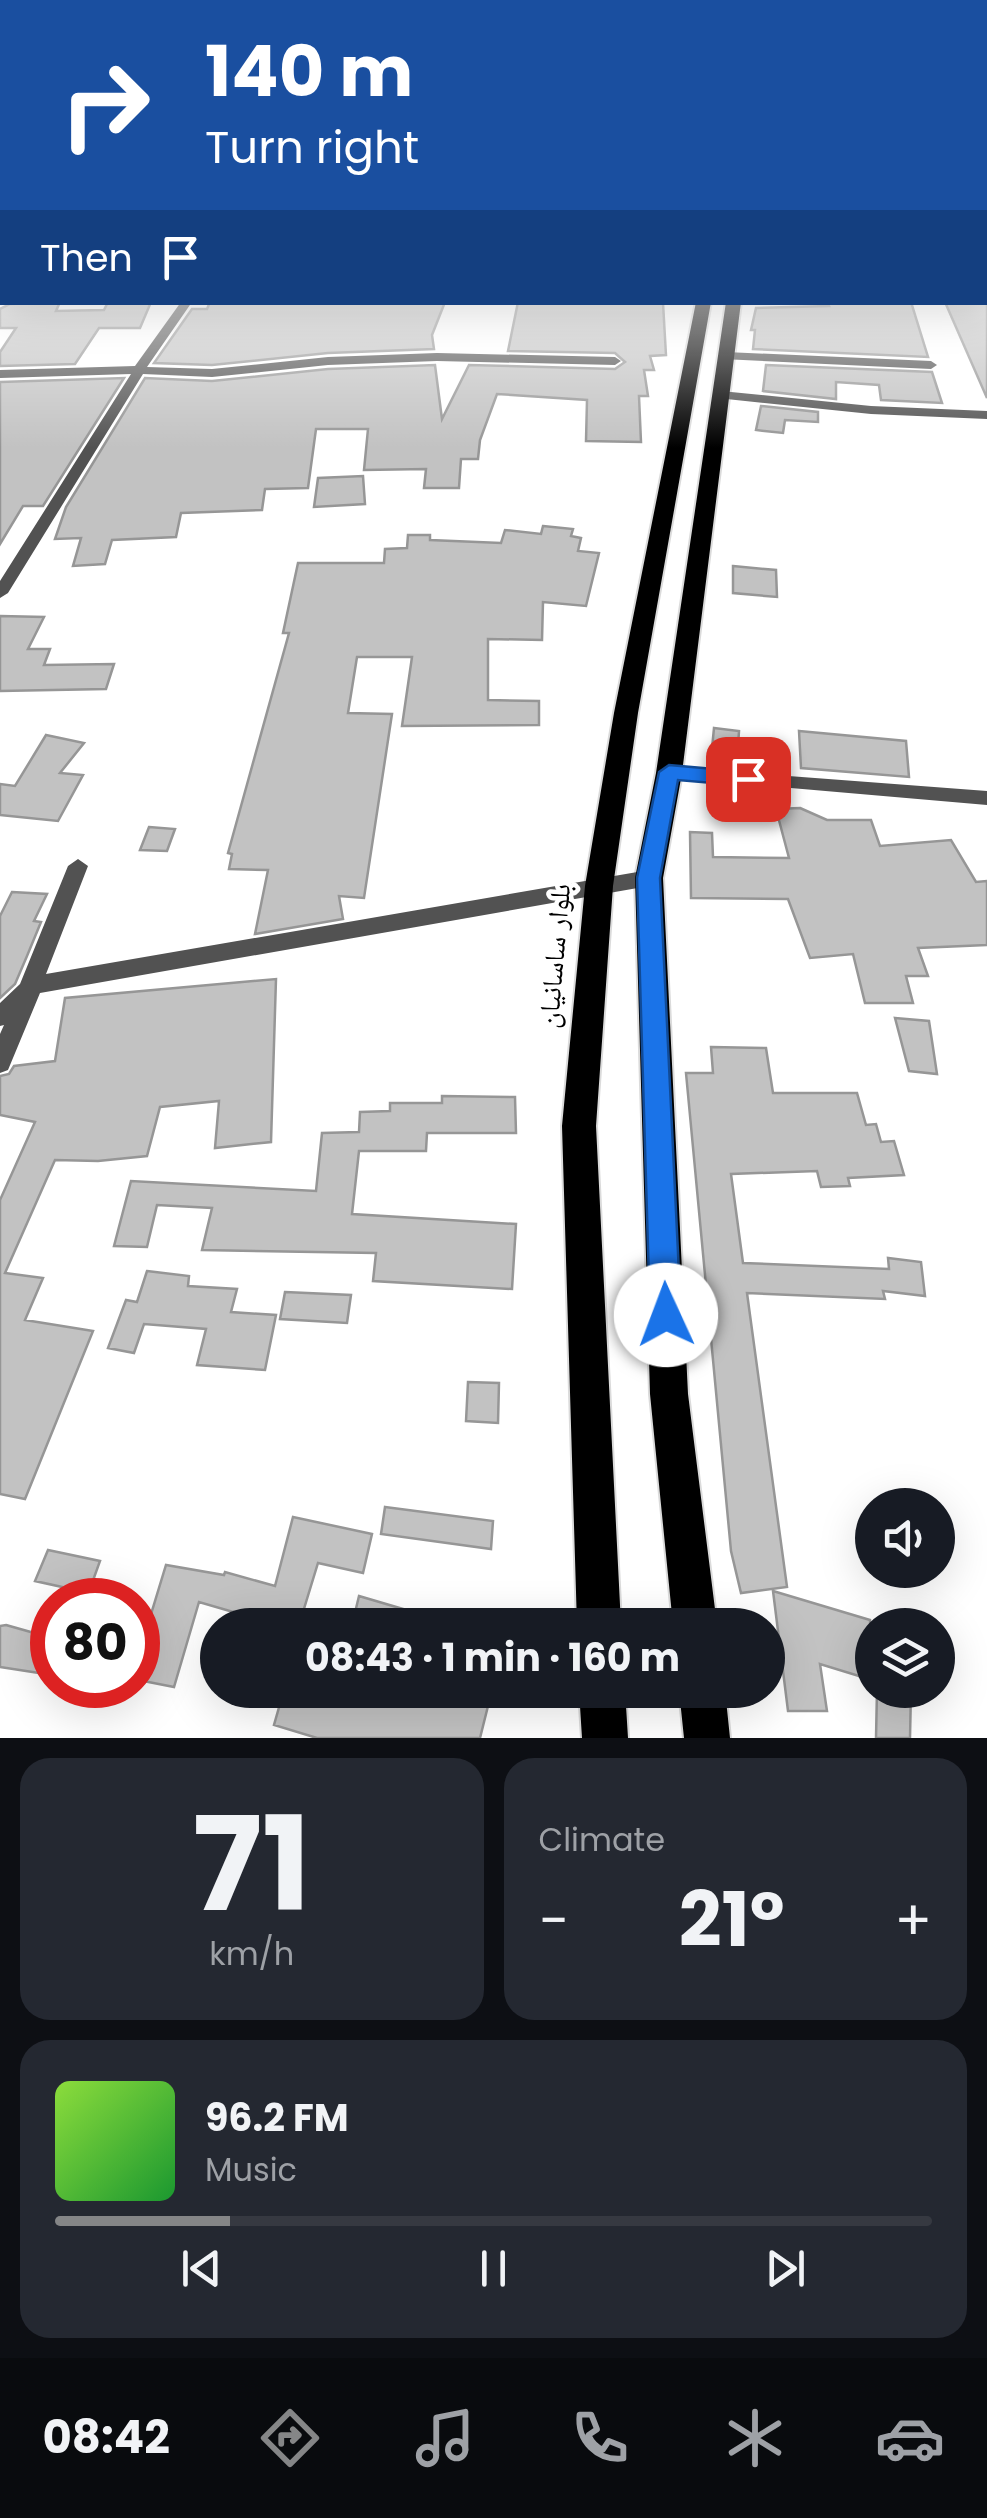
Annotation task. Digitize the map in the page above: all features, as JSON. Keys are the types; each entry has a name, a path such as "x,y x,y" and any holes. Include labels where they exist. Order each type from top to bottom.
{"highway":[{"name":"بلوار ساسانیان","path":"598,1608 579,1126 600,886 626,713 703,305"},
{"path":"693,1608 669,1394 649,878 669,772 734,305"},
{"path":"603,1708 605,1738"},
{"path":"704,1708 707,1738"}],"street":[{"path":"0,593 138,370 186,305"},
{"path":"726,356 931,364"},
{"path":"0,374 138,370 212,374 328,361 437,357 615,361"},
{"path":"721,395 872,410 987,415"},
{"path":"669,772 987,798"},
{"path":"0,1064 78,866"},
{"path":"0,1017 34,984 649,878"}],"building":[{"path":"8,305 59,305 56,311 150,305 140,328 99,328 75,364 0,366 0,352 16,328 0,328 0,309"},
{"path":"209,305 444,305 432,335 434,349 328,353 212,365 154,363 192,309 207,309"},
{"path":"517,305 663,305 666,355 650,356 654,370 644,370 648,396 639,396 641,442 586,441 587,400 497,394 480,440 478,459 461,459 459,488 424,488 426,469 364,470 368,429 316,429 308,488 265,489 262,510 181,513 176,537 112,540 105,564 73,566 81,538 55,539 66,507 145,378 212,381 328,369 435,365 442,419 469,365 615,369 625,362 615,353 508,351"},
{"path":"912,305 928,357 753,349 755,330 751,330 756,308"},
{"path":"946,305 987,305 987,398"},
{"path":"766,365 932,372 942,403 881,400 879,385 836,382 836,399 763,391"},
{"path":"124,378 43,506 23,506 0,544 0,382"},
{"path":"761,406 818,412 818,422 785,420 783,433 756,430"},
{"path":"363,476 365,504 314,507 318,478"},
{"path":"543,526 573,529 571,536 581,538 578,551 599,553 586,606 543,602 542,640 488,639 488,700 539,701 539,725 402,726 412,657 357,657 348,713 392,714 364,898 339,896 343,919 255,934 268,870 229,869 232,854 228,853 289,633 283,633 298,563 384,563 385,549 407,548 408,535 430,535 430,540 501,543 505,530 541,534"},
{"path":"733,566 776,570 777,597 733,593"},
{"path":"0,616 44,617 28,649 50,649 44,665 114,664 106,689 0,691"},
{"path":"714,728 739,731 737,762 711,759"},
{"path":"799,731 906,741 909,777 801,768"},
{"path":"46,735 84,743 60,773 83,775 58,821 0,815 0,784 15,786"},
{"path":"800,808 827,820 871,820 880,846 951,840 976,882 987,881 987,945 918,948 928,976 906,976 913,1003 865,1003 853,954 810,958 788,899 691,898 690,832 712,833 713,857 789,858 776,809"},
{"path":"149,827 175,829 167,851 140,850"},
{"path":"12,892 47,894 34,921 41,922 15,984 0,998 0,916"},
{"path":"276,979 271,1142 215,1148 219,1101 160,1107 147,1156 55,1160 5,1273 43,1278 25,1320 93,1331 25,1499 0,1494 0,1200 35,1122 0,1115 0,1076 9,1074 14,1066 55,1061 65,998"},
{"path":"895,1018 929,1021 937,1074 909,1071"},
{"path":"711,1047 766,1048 773,1093 857,1093 866,1125 876,1124 881,1142 894,1141 904,1175 848,1178 850,1186 821,1187 817,1171 731,1174 743,1263 889,1269 888,1258 921,1262 925,1296 883,1291 885,1299 747,1293 787,1587 741,1593 731,1551 686,1073 713,1073"},
{"path":"442,1096 515,1097 516,1133 427,1133 426,1151 359,1151 352,1214 516,1224 512,1289 373,1281 376,1253 202,1250 212,1208 157,1205 147,1247 114,1246 131,1181 316,1191 322,1133 359,1132 360,1112 390,1111 390,1103 442,1103"},
{"path":"147,1271 189,1276 188,1286 237,1289 231,1312 276,1315 265,1370 197,1365 206,1329 144,1324 134,1353 108,1348 126,1300 137,1302"},
{"path":"285,1292 351,1295 347,1323 280,1319"},
{"path":"468,1382 499,1383 498,1423 466,1421"},
{"path":"385,1507 493,1521 491,1549 381,1534"},
{"path":"293,1517 372,1534 363,1573 318,1563 304,1608 220,1608 199,1602 174,1687 160,1684 160,1585 166,1565 224,1575 225,1572 275,1586"},
{"path":"48,1550 100,1561 94,1578 36,1578"},
{"path":"773,1591 855,1616 855,1675 820,1664 827,1711 788,1711 785,1608 775,1608"},
{"path":"359,1596 400,1608 356,1608"},
{"path":"0,1626 30,1632 30,1672 0,1667"},
{"path":"279,1708 488,1708 480,1738 317,1738 274,1725"},
{"path":"877,1708 911,1708 910,1738 876,1738"}],"route":[{"path":"666,1315 649,878 669,772 748,779"}]}
